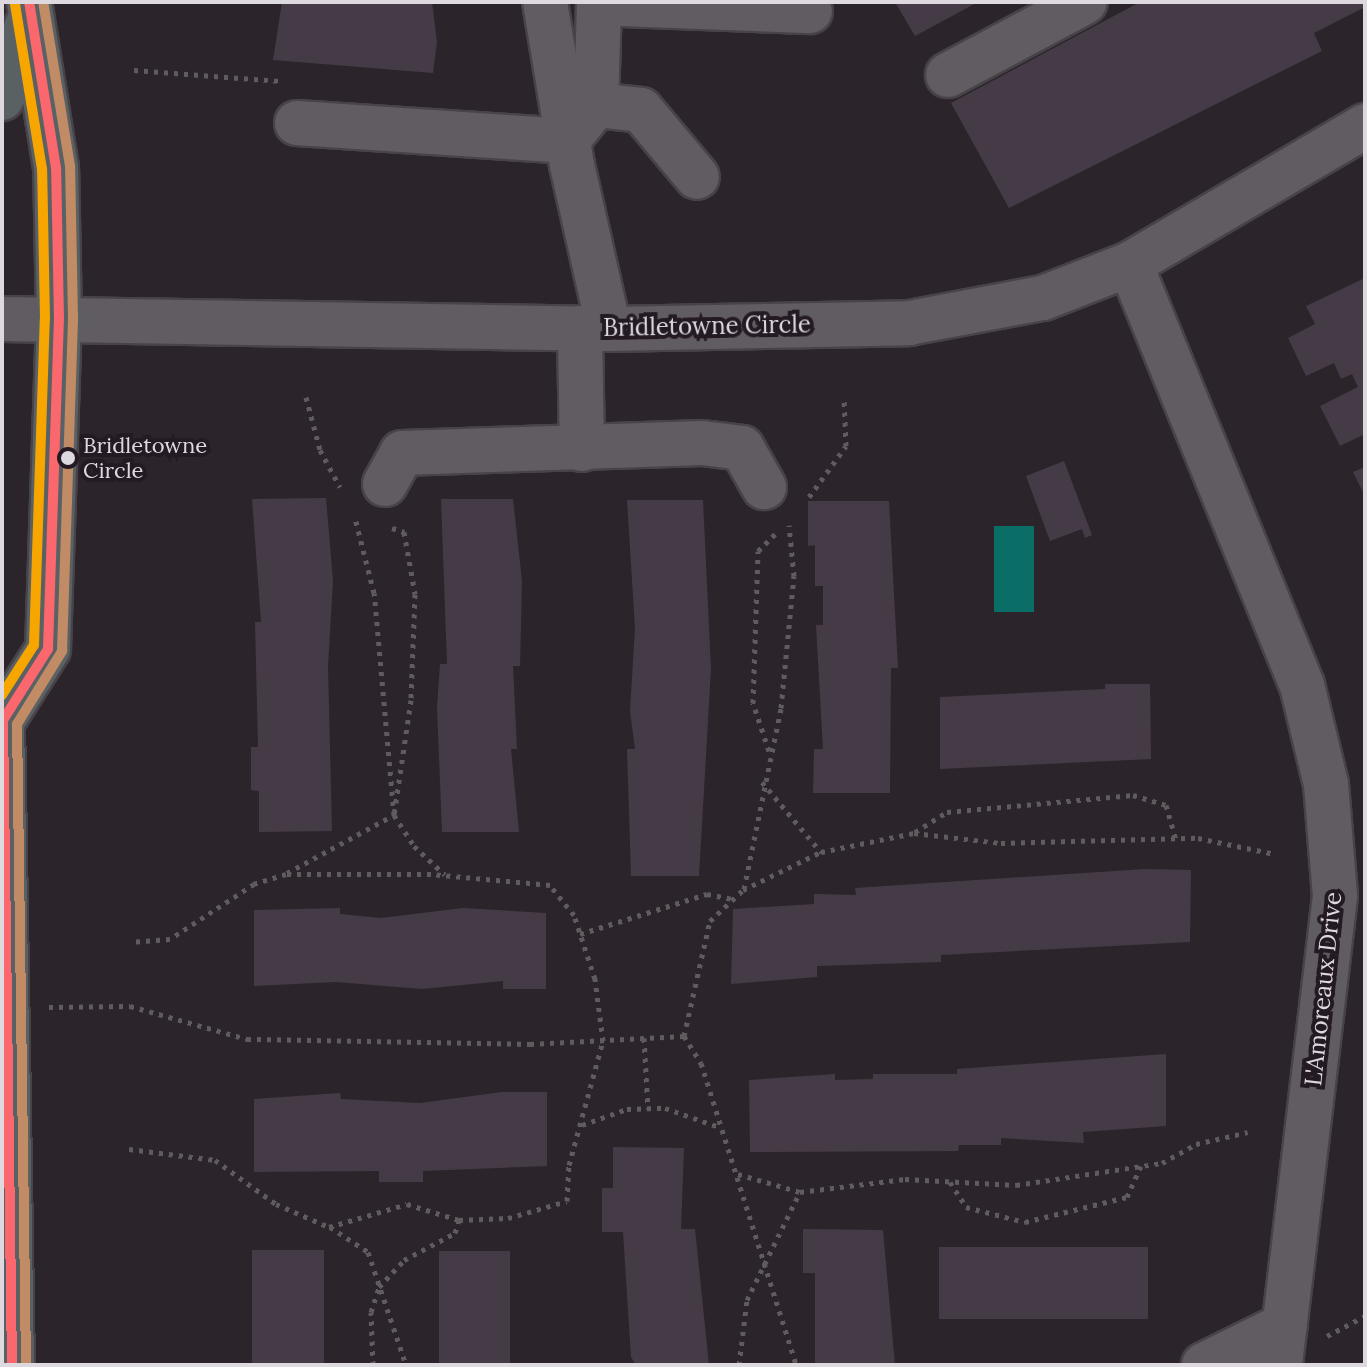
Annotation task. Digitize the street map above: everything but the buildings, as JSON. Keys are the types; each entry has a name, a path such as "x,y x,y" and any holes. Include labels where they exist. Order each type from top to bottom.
{"main road":[{"path":"2,98 28,12"},
{"path":"12,1365 3,718 48,649 59,319 56,168 28,12"}],"street":[{"path":"545,2 595,328 582,449"},
{"path":"567,141 596,105 599,2 810,11"},
{"path":"948,75 1085,2"},
{"path":"596,105 641,110 697,177"},
{"path":"297,123 567,141"},
{"name":"Bridletowne Circle","path":"2,319 595,328 909,323 1043,298 1130,264 1365,126"},
{"name":"L'Amoreaux Drive","path":"1130,264 1302,685 1326,784 1335,896 1283,1345"},
{"path":"369,506 402,453 702,443 742,448 764,487"},
{"path":"1204,1365 1283,1345"}],"path":[{"path":"306,397 320,450 369,506 404,532 415,594 411,700 394,815"},
{"path":"804,503 846,446 844,399"},
{"path":"369,506 353,513 374,593 394,815 414,846 446,875"},
{"path":"770,752 753,703 758,551 788,526 796,515"},
{"path":"743,890 762,782 781,708 794,576 788,526"},
{"path":"762,782 821,852"},
{"path":"914,833 947,812 1133,795 1166,805 1176,839"},
{"path":"130,942 170,939 254,884 286,874 394,815"},
{"path":"796,1365 767,1263 701,1063 684,1036 710,921 743,890 821,852 914,833 1001,843 1176,839 1275,854"},
{"path":"286,874 446,875 550,885 580,934 595,979 603,1041 581,1126 567,1201 508,1218 459,1220 407,1204 329,1227"},
{"path":"580,934 707,894 734,899"},
{"path":"6,1007 130,1006 247,1039 603,1041 684,1036"},
{"path":"644,1038 648,1109"},
{"path":"581,1126 648,1109 665,1108 723,1128"},
{"path":"738,1174 800,1192 863,1181 1016,1185 1142,1165 1248,1132"},
{"path":"129,1149 215,1160 276,1204 329,1227 368,1252 406,1365"},
{"path":"949,1181 966,1207 1025,1222 1127,1197 1142,1165"},
{"path":"739,1365 747,1300 800,1192"},
{"path":"373,1365 371,1312 379,1287 404,1260 455,1233 459,1220"}],"shaded area":[{"path":"994,526 1034,526 1034,612 994,612"}],"transit line":[{"path":"12,1365 3,720 48,649 59,319 56,168 29,2"},
{"path":"26,1365 17,724 62,651 73,319 70,166 43,2"},
{"path":"2,695 34,645 45,319 42,169 15,4"}],"place":[{"name":"Bridletowne Circle","path":"68,458"}]}
